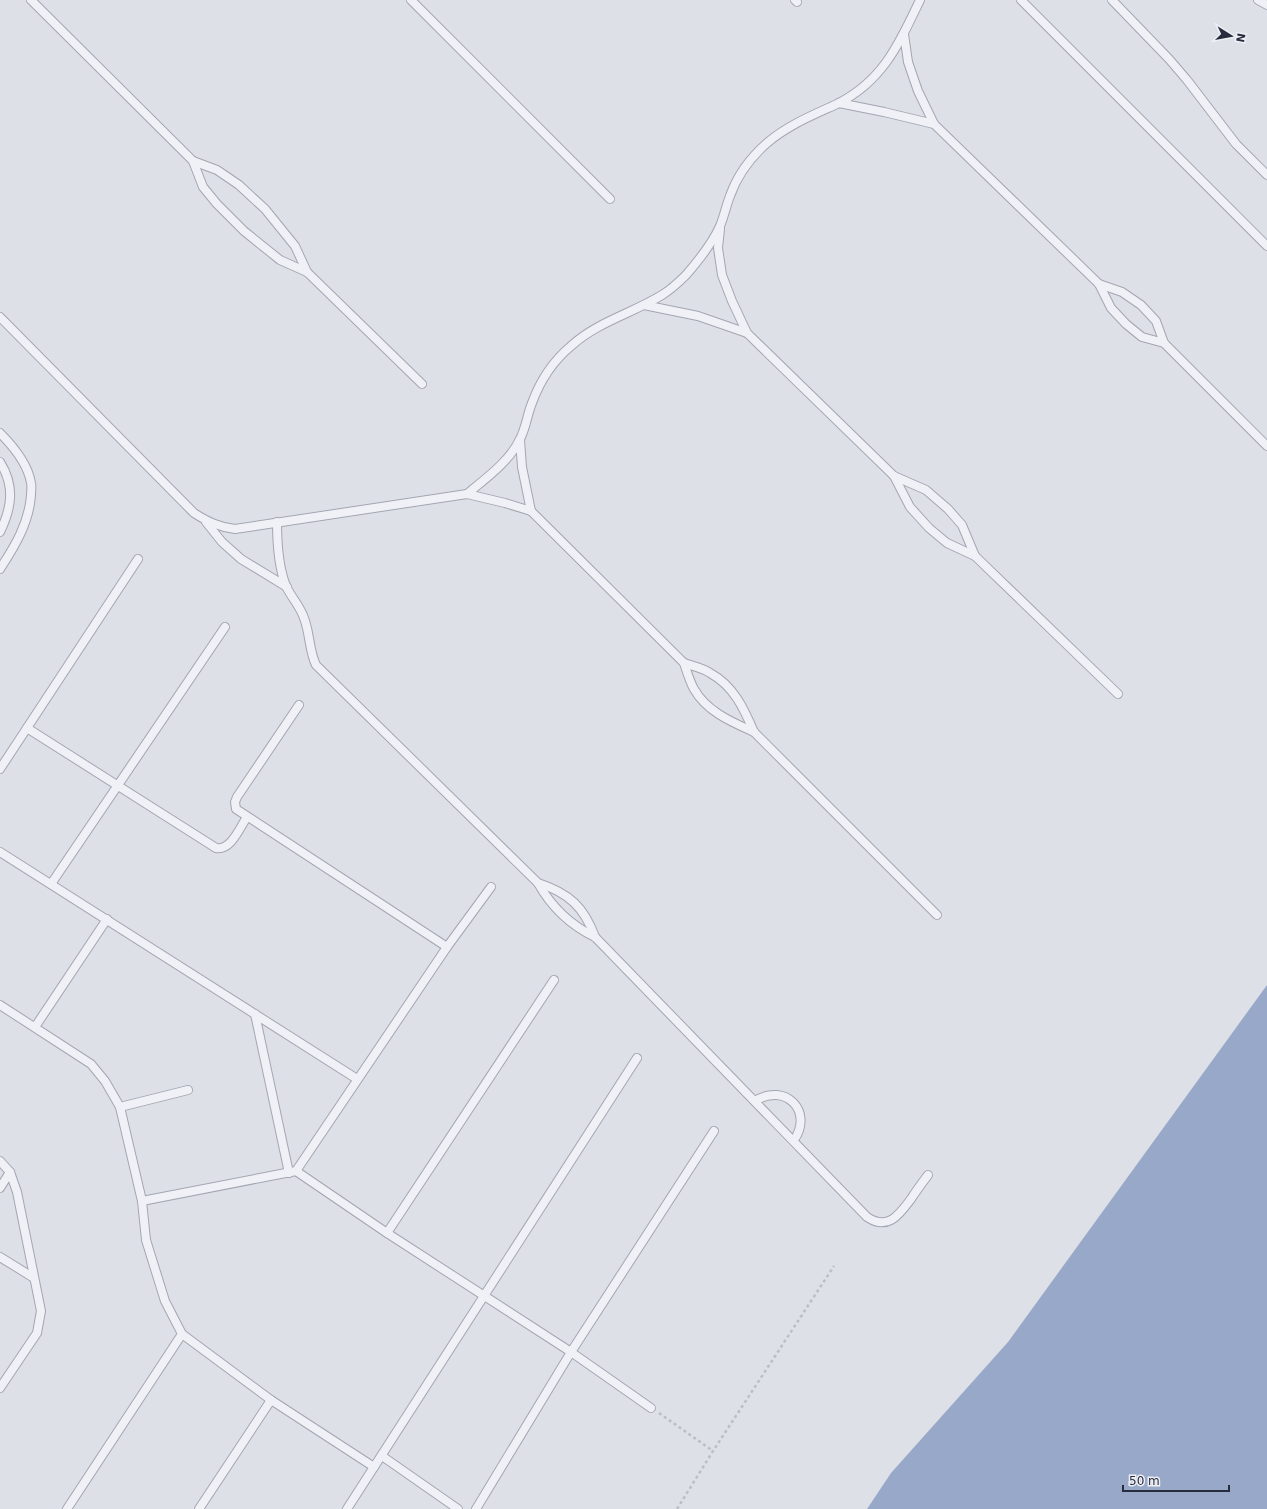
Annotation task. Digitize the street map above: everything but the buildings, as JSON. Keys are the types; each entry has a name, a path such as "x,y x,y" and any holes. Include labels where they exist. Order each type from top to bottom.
{"lane":[{"path":"31,0 193,161 203,187 217,204 244,231 280,260 307,272 422,384"},
{"path":"412,0 610,199"},
{"path":"467,494 502,464 520,440 532,403 546,374 571,345 601,324 644,305 664,294 685,275 706,252 720,226 730,195 746,164 767,143 792,125 839,103 865,87 887,64 904,34 920,0"},
{"path":"1020,0 1267,246"},
{"path":"1112,0 1169,59 1236,144 1267,175"},
{"path":"1258,0 1267,5"},
{"path":"904,34 908,62 918,91 934,124 1099,284 1111,308 1126,324 1142,337 1164,343"},
{"path":"839,103 934,124"},
{"path":"193,161 217,170 239,185 265,209 295,246 307,272"},
{"path":"720,226 718,248 722,275 747,333 894,476 910,507 929,528 947,543 975,556 1118,694"},
{"path":"1099,284 1122,292 1141,305 1156,322 1164,343 1267,446"},
{"path":"644,305 698,316 747,333"},
{"path":"0,317 194,513 206,522 222,542 236,555 287,587"},
{"path":"0,433 8,441 23,462 31,483 30,507 25,524 17,543 0,569"},
{"path":"520,440 522,467 530,511"},
{"path":"0,462 5,470 10,485 10,501 6,519 0,532"},
{"path":"894,476 926,490 948,509 962,525 975,556"},
{"path":"206,522 220,527 235,529 467,494 505,503 530,511 684,663 694,690 710,708 728,720 754,732 937,915"},
{"path":"277,522 278,552 283,576 287,587 294,596 304,617 309,633 314,660 320,670 538,883 549,901 562,916 583,931 595,937 867,1216 877,1222 889,1221 895,1218 928,1175"},
{"path":"0,769 138,558"},
{"path":"51,884 225,627"},
{"path":"684,663 710,672 728,686 742,705 754,732"},
{"path":"300,705 237,797 235,802 236,809 246,817 447,947"},
{"path":"27,728 216,848 221,849 226,847 231,842 246,817"},
{"path":"0,852 357,1079"},
{"path":"538,883 551,887 574,902 584,912 595,937"},
{"path":"142,1201 292,1172 447,947 491,887"},
{"path":"34,1027 106,919"},
{"path":"387,1234 554,980"},
{"path":"0,1005 91,1064 105,1081 120,1107 142,1201 146,1240 165,1301 182,1334 272,1400 374,1467"},
{"path":"255,1014 292,1172 571,1352 651,1408"},
{"path":"347,1509 637,1058"},
{"path":"120,1107 188,1090"},
{"path":"755,1101 769,1094 776,1094 790,1100 796,1106 801,1120 798,1134 794,1140"},
{"path":"476,1509 571,1352 714,1131"},
{"path":"0,1161 10,1172 16,1192 41,1311 37,1333 0,1388"},
{"path":"0,1188 10,1172"},
{"path":"0,1257 34,1278"},
{"path":"67,1509 182,1334"},
{"path":"199,1509 272,1400"},
{"path":"382,1456 458,1509"}],"path":[{"path":"677,1509 713,1451 834,1266"},
{"path":"651,1408 713,1451"}],"water":[{"path":"1267,985 1267,1509 867,1509 891,1473 1008,1342"}]}
